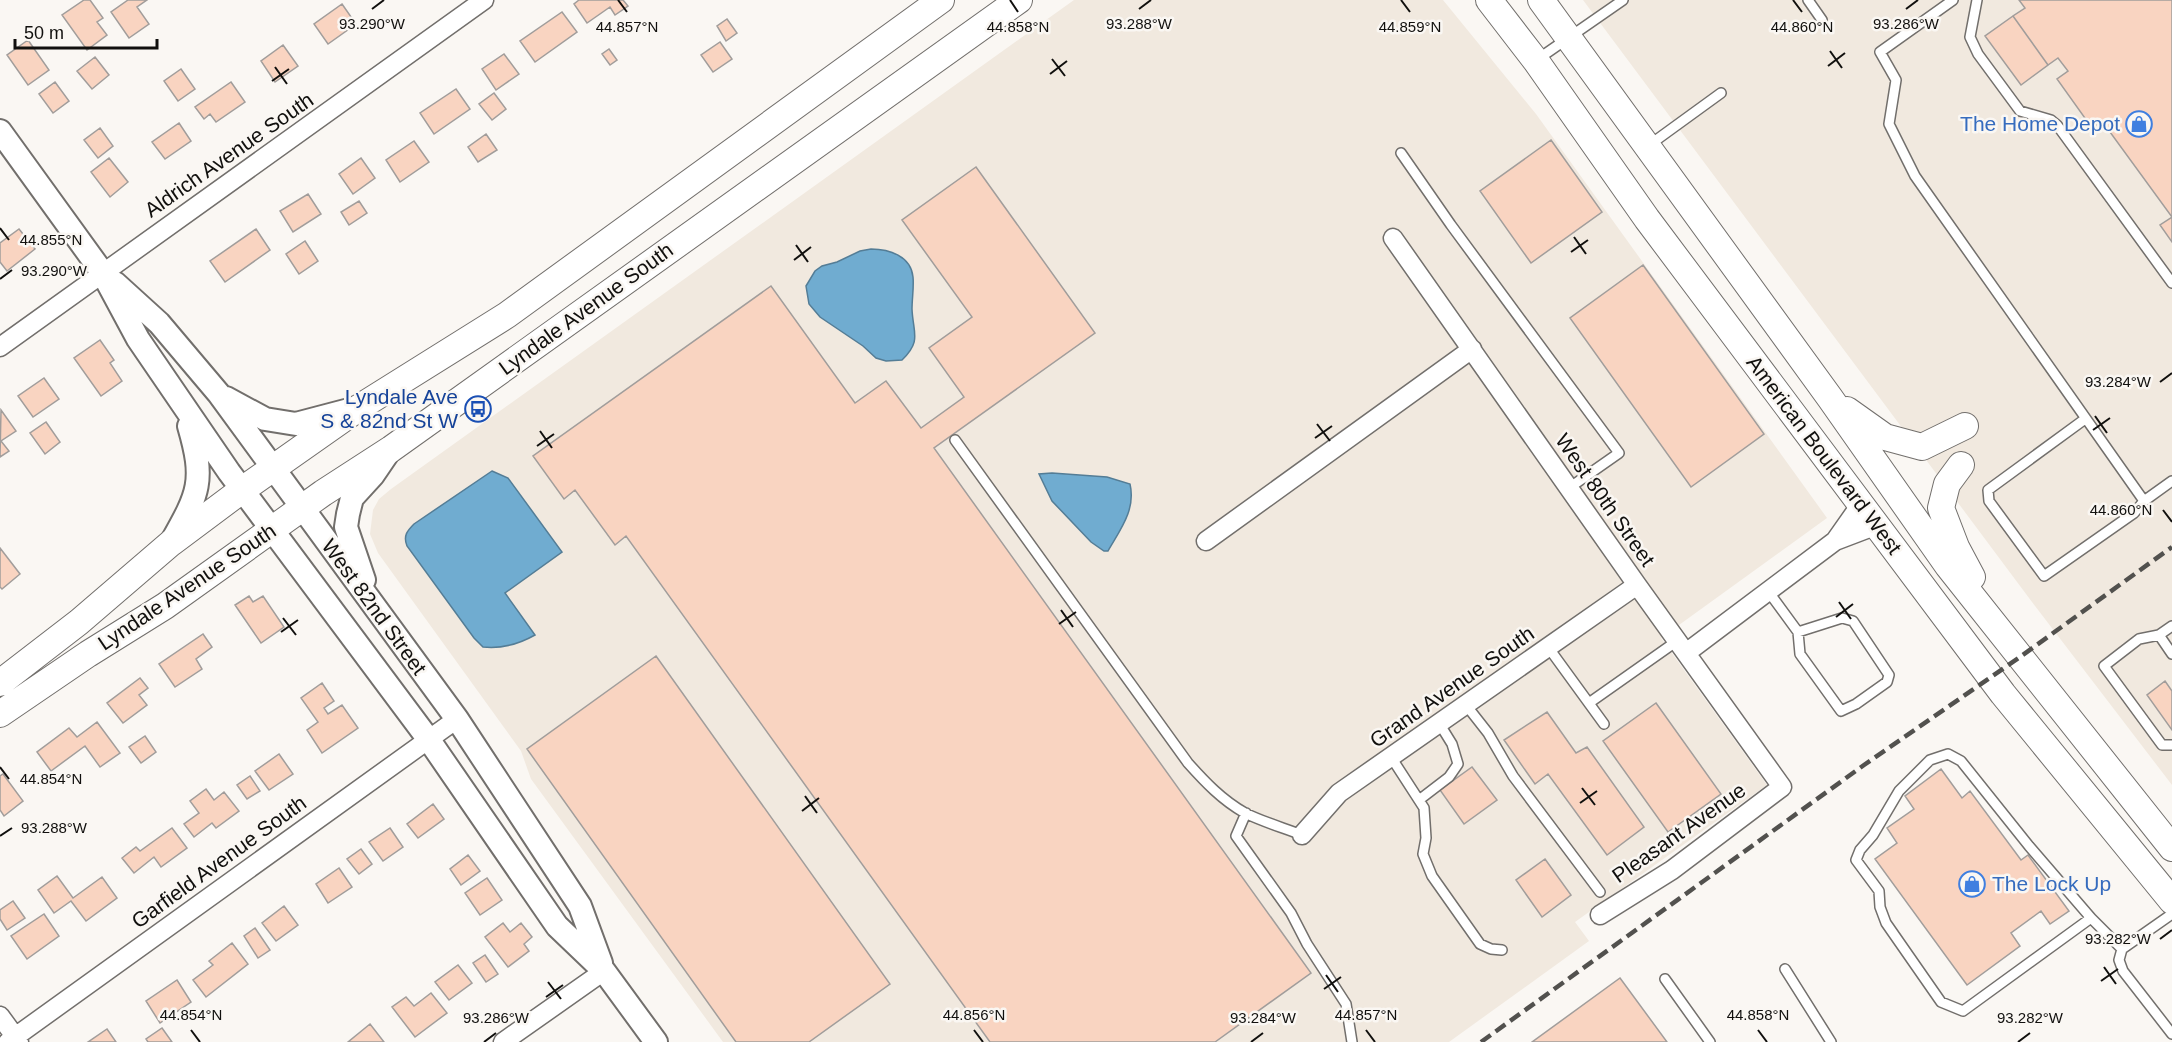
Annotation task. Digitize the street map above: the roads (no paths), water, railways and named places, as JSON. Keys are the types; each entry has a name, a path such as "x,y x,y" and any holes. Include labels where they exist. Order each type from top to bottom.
{"main road":[{"name":"Lyndale Avenue South","path":"5,675 79,622 171,543 242,490 360,407 507,315 941,0"},
{"name":"Lyndale Avenue South","path":"0,714 88,654 165,606 302,508 392,449 1019,0"},
{"name":"American Boulevard West","path":"1489,0 1536,60 1647,219 2017,711 2170,897"},
{"name":"American Boulevard West","path":"1541,0 1830,398 1948,566 2172,848"},
{"path":"1830,398 1885,437 1922,447 1965,426"},
{"path":"1961,465 1947,484 1941,508 1956,547 1997,628"}],"street":[{"name":"Aldrich Avenue South","path":"0,347 484,0"},
{"name":"West 82nd Street","path":"0,131 102,272 138,339 242,490 429,740 558,926 604,971 656,1042"},
{"name":"West 80th Street","path":"1393,238 1782,787"},
{"name":"West 82nd Street","path":"102,272 159,323 219,394 457,719 580,906 604,971"},
{"path":"1206,540 1472,349"},
{"path":"219,394 265,419 296,424 360,407"},
{"path":"171,543 188,513 199,483 197,454 183,407"},
{"path":"377,612 358,566 346,528 352,498 392,449"},
{"path":"1834,541 1861,504"},
{"path":"1681,647 1767,591 1834,541 1877,525"},
{"name":"Grand Avenue South","path":"1302,836 1339,793 1637,585"},
{"name":"Garfield Avenue South","path":"14,1040 457,719"},
{"name":"Pleasant Avenue","path":"1600,915 1672,870 1782,787"},
{"path":"503,1042 604,971"},
{"path":"0,1016 14,1040"}],"lane":[{"path":"1808,0 1822,20"},
{"path":"1953,0 1880,52 1896,80 1889,124 1915,176 2144,501"},
{"path":"1977,0 1970,37 1978,54 2020,111 2051,120 2057,125 2172,283"},
{"path":"1536,60 1620,1"},
{"path":"1646,147 1721,93"},
{"path":"1401,153 1451,225 1619,453 1569,488"},
{"path":"2085,419 1988,490 1989,501 2044,576 2134,513 2144,501 2172,480"},
{"path":"955,440 1188,763 1215,791 1246,813 1302,836"},
{"path":"1767,591 1798,632 1800,654 1841,711 1856,704 1887,682 1889,675 1852,621 1842,618 1798,632"},
{"path":"2172,626 2159,635 2139,639 2104,666 2162,744 2172,746"},
{"path":"2159,635 2172,654"},
{"path":"1548,647 1604,724"},
{"path":"1589,703 1681,647"},
{"path":"1466,705 1488,733 1514,776 1600,892"},
{"path":"1419,800 1449,777 1458,764 1452,744 1439,723"},
{"path":"2091,918 1963,1011 1941,1002 1886,923 1880,907 1879,891 1856,860 1860,850 1873,835 1899,791 1930,760 1948,754 1961,761 2029,846 2091,918 2122,949"},
{"path":"1391,757 1424,808 1426,838 1423,854 1432,876 1480,944 1491,949 1502,950"},
{"path":"1246,813 1236,836 1292,912 1307,944 1346,1004 1352,1042"},
{"path":"2170,897 2122,949 2119,960 2123,971 2172,1034"},
{"path":"1785,969 1831,1042"},
{"path":"1665,979 1710,1042"}],"water":[{"path":"885,250 898,255 904,259 911,270 915,336 912,347 902,360 886,361 876,358 863,346 820,317 809,304 806,286 815,271 860,251"},
{"path":"492,471 508,478 562,552 505,593 535,635 510,645 483,647 407,546 405,539 414,524"},
{"path":"1039,474 1107,477 1130,484 1129,511 1108,551 1104,551 1091,542 1052,501"}],"railway":[{"path":"1481,1042 1864,765 2020,657 2172,547"}],"place":[{"name":"The Home Depot","path":"2139,124"},
{"name":"Lyndale Ave S & 82nd St W","path":"478,409"},
{"name":"The Lock Up","path":"1972,884"}]}
